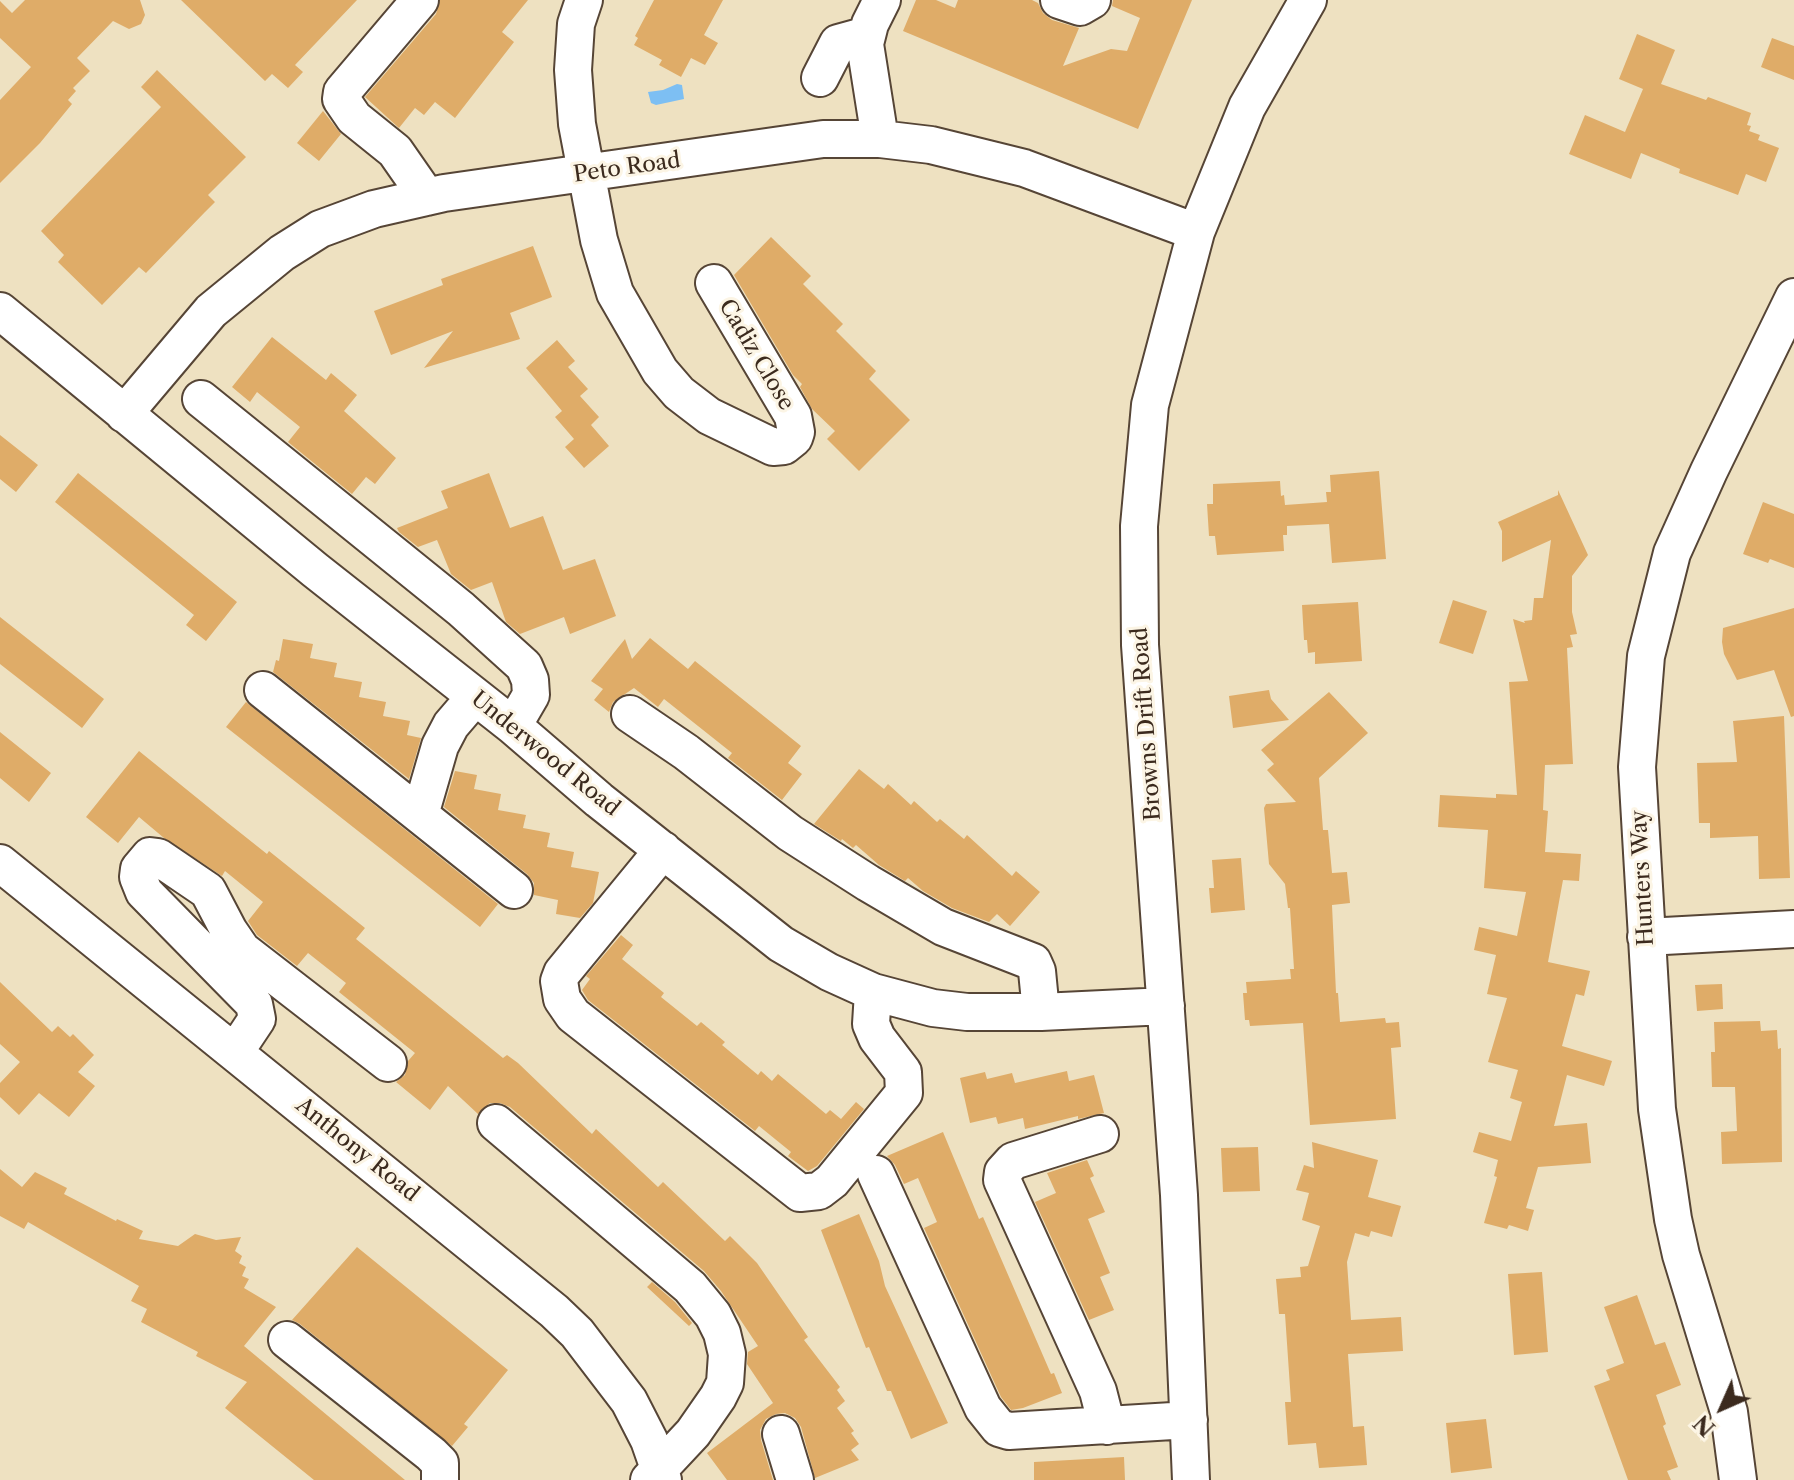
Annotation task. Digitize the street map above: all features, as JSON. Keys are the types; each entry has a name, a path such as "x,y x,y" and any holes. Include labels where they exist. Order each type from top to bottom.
{"street":[{"path":"420,0 342,92 341,99 354,118 395,151 427,197"},
{"name":"Cadiz Close","path":"584,0 576,24 573,70 577,124 589,174 599,240 615,293 660,371 679,393 709,416 773,447 780,447 794,438 796,427 784,399 714,283"},
{"path":"880,139 868,68 867,35 882,0"},
{"path":"1059,0 1080,7 1092,0"},
{"name":"Browns Drift Road","path":"1191,1480 1179,1195 1140,645 1139,526 1150,405 1196,232 1247,107 1308,0"},
{"path":"820,78 838,43 867,35"},
{"name":"Peto Road","path":"124,414 211,311 282,253 320,229 374,209 427,197 823,139 880,139 931,145 1024,168 1196,232"},
{"name":"Hunters Way","path":"1738,1480 1729,1412 1673,1219 1657,1109 1637,767 1646,656 1672,553 1709,471 1783,352 1794,297"},
{"name":"Underwood Road","path":"0,311 781,944 829,972 873,992 933,1008 967,1012 1041,1012 1166,1006"},
{"path":"201,399 461,609 524,666 530,680 531,695 513,726"},
{"path":"263,690 514,890"},
{"path":"420,815 440,746 451,725 475,697"},
{"path":"630,714 686,752 790,833 842,867 943,927 1029,960 1037,971 1041,1012"},
{"path":"663,850 562,973 559,981 562,999 573,1015 800,1193 819,1191 832,1181 904,1093 903,1072 877,1038 871,1024 873,992"},
{"path":"235,1052 257,1019 254,1004 144,892 138,877 139,869 150,856 168,863 208,891 242,950 388,1063"},
{"name":"Anthony Road","path":"0,863 475,1246 577,1333 629,1401 649,1440 657,1476"},
{"path":"1646,937 1794,929"},
{"path":"496,1123 690,1287 713,1315 722,1333 727,1354 725,1383 693,1433 657,1476"},
{"path":"1100,1134 1013,1161 1003,1172 1002,1180 1098,1391 1107,1426"},
{"path":"876,1174 990,1420 999,1428 1009,1431 1189,1420"},
{"path":"287,1340 431,1454 440,1463 440,1480"},
{"path":"781,1434 795,1480"}],"water":[{"path":"682,85 684,99 656,105 651,103 648,92"}],"building":[{"path":"25,0 140,0 145,15 141,24 129,29 113,21 77,58 90,71 73,88 76,91 68,100 72,104 40,143 0,183 0,100 31,67 0,38 0,1 12,13"},
{"path":"181,0 357,0 295,65 303,72 288,88 272,74 265,81"},
{"path":"440,0 528,0 502,32 514,42 455,118 435,102 424,115 415,108 399,128 365,97 436,14"},
{"path":"654,0 723,0 704,35 718,43 705,65 691,58 681,77 659,65 662,60 634,45 638,38 635,36"},
{"path":"916,0 936,0 955,8 958,0 1032,0 1052,20 1079,28 1063,66 1111,49 1127,51 1140,18 1112,6 1113,0 1192,0 1138,129 903,31"},
{"path":"1637,34 1675,50 1661,84 1751,113 1747,125 1751,126 1749,131 1760,135 1758,140 1779,148 1766,182 1746,174 1738,195 1679,173 1680,169 1641,153 1631,179 1569,154 1585,115 1625,132 1643,89 1619,79"},
{"path":"1772,38 1794,46 1794,80 1761,67"},
{"path":"157,70 246,157 208,195 215,202 146,273 139,267 102,305 58,262 64,255 41,231 161,107 141,87"},
{"path":"323,111 341,134 319,161 297,143"},
{"path":"771,237 811,276 803,284 843,324 836,331 876,371 869,379 910,420 859,471 827,439 835,431 812,409 800,387 802,384 793,375 734,275"},
{"path":"533,246 552,297 510,313 520,339 424,368 453,331 391,355 374,311 443,285 441,279"},
{"path":"272,337 326,380 331,373 357,395 344,411 396,458 375,484 366,477 352,494 288,442 300,427 257,392 250,402 232,387"},
{"path":"557,340 575,361 568,367 588,389 580,396 599,417 591,425 609,446 584,468 565,447 574,439 555,417 562,411 526,368"},
{"path":"0,435 38,465 16,492 0,479"},
{"path":"1379,471 1386,559 1332,563 1329,524 1287,526 1287,535 1283,535 1284,551 1217,555 1215,536 1209,536 1207,504 1213,504 1213,484 1280,481 1285,505 1327,502 1326,492 1331,492 1330,475"},
{"path":"78,473 237,602 206,641 186,625 194,615 55,502"},
{"path":"489,473 510,528 543,516 563,570 595,559 616,616 570,634 564,617 520,634 506,622 492,582 471,590 451,574 437,540 418,547 399,532 397,528 448,508 441,491"},
{"path":"1558,490 1588,555 1572,576 1572,612 1577,634 1570,635 1573,647 1567,648 1573,764 1545,765 1543,810 1548,811 1545,852 1581,854 1579,881 1563,880 1548,962 1590,971 1584,996 1576,994 1562,1046 1612,1061 1604,1086 1567,1075 1554,1126 1587,1123 1591,1163 1538,1167 1526,1208 1534,1210 1528,1231 1509,1225 1507,1229 1484,1223 1497,1177 1494,1176 1498,1160 1473,1152 1479,1132 1511,1141 1522,1102 1510,1098 1518,1070 1488,1062 1507,998 1487,994 1496,955 1474,950 1479,927 1517,936 1526,892 1484,888 1488,830 1438,827 1440,795 1496,798 1496,794 1517,795 1509,682 1528,681 1513,619 1525,623 1532,620 1534,598 1543,598 1551,540 1502,562 1502,531 1498,522 1558,495"},
{"path":"1763,502 1794,514 1794,568 1743,554"},
{"path":"1453,600 1487,611 1473,654 1439,643"},
{"path":"1358,602 1362,661 1315,664 1315,652 1308,653 1307,640 1304,640 1302,605"},
{"path":"1794,608 1794,716 1791,717 1774,670 1737,680 1724,654 1722,642 1723,628"},
{"path":"0,617 104,699 82,728 0,664"},
{"path":"650,638 688,669 695,661 801,746 788,763 802,774 782,800 728,758 732,753 664,699 658,707 634,688 613,702 609,712 594,700 603,689 591,681 625,639 632,659"},
{"path":"283,639 313,644 310,658 337,663 334,677 362,682 359,697 386,702 383,716 410,721 407,735 421,738 409,779 273,672 276,660 279,661"},
{"path":"1269,690 1271,699 1289,720 1233,728 1229,696"},
{"path":"1329,692 1368,733 1319,778 1323,830 1328,830 1332,873 1347,872 1350,903 1332,905 1340,1022 1385,1018 1386,1023 1399,1022 1401,1047 1391,1048 1396,1119 1310,1125 1303,1023 1250,1026 1249,1020 1245,1020 1243,993 1247,993 1246,982 1291,979 1290,969 1294,969 1290,908 1285,884 1269,864 1264,808 1266,804 1296,802 1267,770 1274,764 1261,750"},
{"path":"246,702 498,904 480,927 226,727"},
{"path":"1784,716 1790,878 1759,879 1758,836 1710,838 1710,823 1699,823 1697,763 1737,762 1733,721"},
{"path":"0,732 51,773 29,802 0,778"},
{"path":"139,751 365,928 356,939 503,1058 507,1055 518,1063 592,1134 596,1129 658,1187 663,1182 725,1241 730,1236 757,1263 808,1337 804,1340 840,1387 837,1390 845,1401 837,1408 854,1431 851,1433 859,1444 851,1450 859,1460 815,1478 801,1427 795,1418 785,1413 776,1414 766,1419 760,1430 773,1480 727,1480 707,1453 773,1403 747,1364 748,1352 758,1346 721,1291 704,1271 510,1107 490,1103 478,1114 448,1086 430,1110 396,1082 405,1075 408,1061 415,1053 339,992 346,983 308,953 297,966 257,935 248,921 263,902 225,871 222,876 164,838 139,817 118,843 86,817"},
{"path":"859,769 884,789 888,784 911,805 914,801 937,822 940,819 964,839 967,835 1012,876 1016,871 1040,892 1010,926 997,914 989,922 952,908 908,878 905,881 879,865 856,845 853,848 814,824"},
{"path":"455,771 477,775 474,789 501,794 498,810 526,815 523,828 550,833 547,847 574,852 571,867 599,872 593,903 580,918 556,914 558,900 534,895 534,883 527,874 444,807"},
{"path":"1241,858 1245,910 1211,913 1209,888 1214,888 1212,860"},
{"path":"621,935 633,945 622,959 664,993 661,997 697,1026 701,1022 725,1042 722,1045 758,1075 761,1071 772,1081 778,1074 826,1114 830,1110 841,1119 856,1102 864,1109 817,1166 808,1171 788,1156 791,1152 759,1126 755,1131 588,1000 582,990 590,979 586,976"},
{"path":"0,982 52,1032 58,1026 70,1037 73,1034 94,1055 78,1072 95,1086 69,1117 39,1093 19,1115 0,1097 0,1083 20,1062 0,1044"},
{"path":"1722,984 1723,1009 1697,1011 1695,985"},
{"path":"1760,1021 1761,1031 1777,1030 1778,1049 1781,1048 1782,1162 1722,1164 1721,1132 1737,1131 1735,1087 1712,1087 1714,1022"},
{"path":"1067,1071 1069,1081 1094,1075 1104,1113 1025,1129 1023,1118 998,1124 996,1117 970,1123 960,1078 985,1072 987,1079 1012,1073 1015,1083"},
{"path":"943,1132 979,1219 983,1217 1062,1393 1023,1408 1011,1410 1001,1397 924,1228 937,1222 918,1178 904,1184 887,1156"},
{"path":"1312,1142 1378,1160 1368,1197 1401,1206 1392,1237 1371,1231 1369,1237 1355,1233 1347,1262 1351,1320 1401,1317 1403,1351 1348,1354 1353,1427 1364,1426 1367,1465 1319,1468 1316,1443 1288,1445 1285,1402 1291,1402 1285,1314 1279,1314 1276,1279 1301,1277 1300,1267 1308,1266 1320,1226 1302,1220 1309,1193 1296,1190 1304,1165 1314,1168"},
{"path":"1258,1147 1260,1191 1223,1192 1221,1148"},
{"path":"1087,1160 1094,1176 1090,1178 1105,1212 1088,1219 1110,1273 1100,1277 1114,1310 1089,1320 1035,1202 1056,1193 1047,1173"},
{"path":"0,1169 22,1187 35,1172 67,1188 64,1194 143,1231 139,1239 178,1246 195,1234 216,1240 241,1237 235,1251 242,1256 239,1263 246,1267 242,1276 249,1279 244,1288 276,1307 244,1346 405,1480 314,1480 225,1408 247,1382 196,1356 198,1352 141,1322 147,1309 131,1301 139,1286 28,1222 24,1229 0,1216"},
{"path":"859,1214 879,1261 885,1286 948,1423 911,1439 891,1391 887,1391 869,1347 866,1348 821,1230"},
{"path":"357,1247 508,1370 464,1424 468,1427 452,1446 292,1320"},
{"path":"1542,1272 1548,1352 1514,1355 1508,1274"},
{"path":"652,1282 675,1302 692,1323 689,1326 647,1287"},
{"path":"1637,1295 1655,1345 1665,1342 1681,1385 1656,1395 1678,1467 1667,1471 1671,1480 1628,1480 1594,1386 1610,1380 1606,1370 1624,1363 1604,1307"},
{"path":"1486,1419 1492,1468 1451,1473 1446,1423"},
{"path":"1124,1457 1125,1480 1034,1480 1034,1462"}]}
